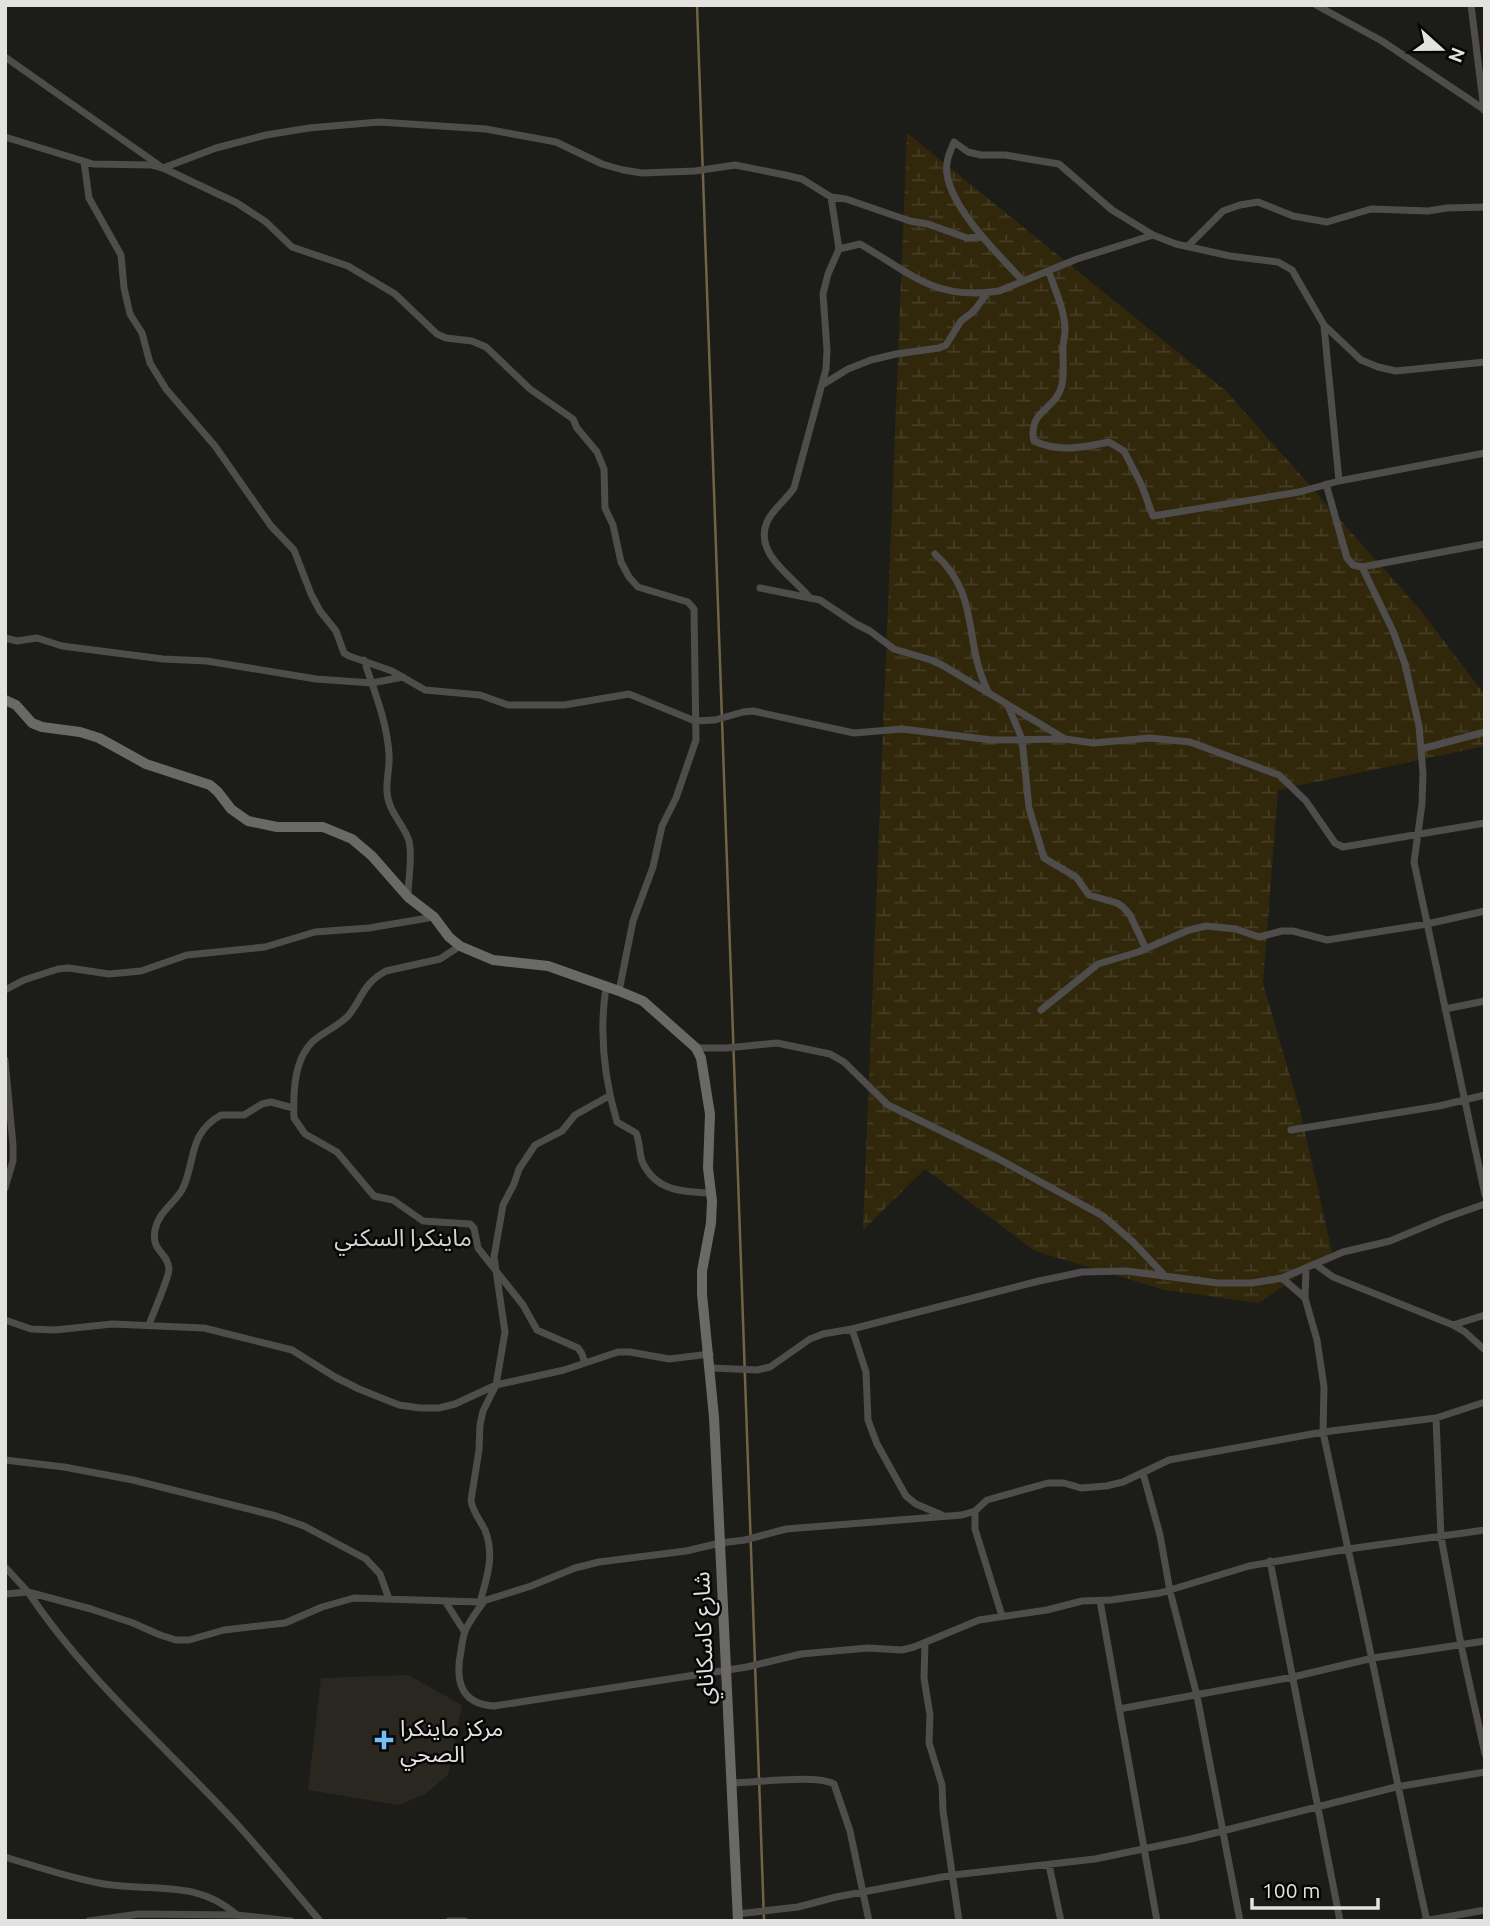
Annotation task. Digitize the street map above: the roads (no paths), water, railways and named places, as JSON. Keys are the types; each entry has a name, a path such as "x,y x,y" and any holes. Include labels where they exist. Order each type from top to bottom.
{"street":[{"path":"1316,5 1382,41 1484,110"},
{"path":"1471,5 1484,110"},
{"path":"5,57 163,168 237,203 266,222 292,247 348,266 395,294 438,334 446,338 472,341 486,347 530,389 573,419 597,452 604,469 605,508 613,525 621,562 629,577 638,587 688,602 694,609 696,740 676,798 662,826 653,867 633,921 620,990"},
{"path":"5,137 93,164 152,165 163,168 197,154 266,135 320,126 379,122 486,129 556,142 602,164 642,173 695,171 735,165 785,175 802,179 831,197 846,199 967,238 982,237"},
{"path":"1023,281 982,237 954,194 947,174 948,158 954,142 968,152 981,155 1017,156 1059,163 1112,210 1153,235 1230,256 1278,262 1292,270 1324,325 1362,360 1378,367 1396,371 1485,362"},
{"path":"83,162 89,198 121,256 130,314 142,333 150,363 166,389 215,446 271,526 294,550 311,594 336,632 344,653 404,677 425,690 480,695 508,705 583,704 629,694 695,721 715,720 753,711 854,733 902,729 965,738 1065,739 1093,743 1150,738 1180,739 1279,775 1299,794 1339,846 1485,823"},
{"path":"810,598 775,561 765,546 764,534 771,515 786,501 794,488 822,385 827,350 823,294 839,249 831,197"},
{"path":"1188,246 1223,211 1258,202 1293,216 1327,222 1371,209 1428,211 1485,208"},
{"path":"839,249 860,244 891,262 904,274 924,283 948,291 988,293 1049,272 1077,259 1153,235"},
{"path":"1049,272 1065,329 1062,387 1035,420 1031,428 1034,441 1048,447 1072,449 1109,442 1124,451 1142,486 1153,516 1248,502 1339,481 1485,453"},
{"path":"822,385 848,369 871,360 946,345 961,321 988,293"},
{"path":"1324,325 1339,481"},
{"path":"1326,484 1347,558 1353,565 1362,567 1485,544"},
{"path":"935,554 952,570 965,596 979,673 990,695"},
{"path":"1362,567 1393,631 1405,664 1419,726 1422,794 1414,862 1485,1195"},
{"path":"760,587 826,602 894,649 931,660 1065,739"},
{"path":"5,638 37,638 68,647 218,663 316,679 372,683 404,677"},
{"path":"363,660 381,707 389,752 387,794 395,818 410,845 408,897"},
{"path":"5,700 16,705 32,723 99,738 146,764 210,785 230,809 248,821 277,827 323,827 352,839 362,845 408,897 434,917 449,937 460,946 493,960 548,965 620,990 643,1001 696,1048 777,1043 830,1054 844,1062 888,1105 997,1158 1103,1216 1133,1242 1165,1276"},
{"path":"1009,707 1022,739 1029,808 1044,858 1076,877 1089,895 1123,907 1130,915 1146,948"},
{"path":"1421,749 1485,732"},
{"path":"1041,1010 1098,964 1206,926 1236,929 1259,937 1293,931 1326,940 1427,924 1485,911"},
{"path":"5,990 24,979 58,969 109,974 141,971 187,956 265,947 315,932 380,927 434,917"},
{"path":"460,946 440,959 386,971 369,983 360,993 349,1014 304,1052 298,1070 293,1118 305,1134 337,1152 374,1196 393,1200 424,1221 470,1224 474,1228 478,1248 523,1305 537,1330 578,1348 585,1363"},
{"path":"606,987 602,1046 609,1096 617,1122 636,1133 642,1161 660,1184 671,1190 710,1193"},
{"path":"1445,1009 1485,1001"},
{"name":"شارع كاسكاناي","path":"696,1048 701,1058 710,1114 708,1168 711,1223 702,1271 702,1294 711,1368 738,1917"},
{"path":"5,1060 13,1145 13,1161 5,1188"},
{"path":"1291,1130 1369,1115 1439,1106 1485,1095"},
{"path":"609,1096 575,1115 562,1131 535,1145 524,1161 503,1205 494,1257 506,1322 496,1385 483,1411 471,1500 488,1539 490,1565 482,1602 464,1631 458,1677 461,1687 471,1699 483,1706 726,1670 801,1654 868,1648 902,1650 979,1620 1047,1610 1083,1601 1170,1591 1270,1561 1485,1530"},
{"path":"149,1325 168,1277 169,1267 156,1250 154,1242 158,1219 184,1186 198,1138 221,1115 244,1115 262,1104 271,1102 293,1108"},
{"path":"711,1368 757,1370 770,1367 810,1339 823,1334 1082,1272 1126,1271 1219,1283 1252,1283 1282,1278 1343,1252 1390,1241 1485,1204"},
{"path":"1315,1264 1334,1277 1453,1325 1485,1350"},
{"path":"1306,1269 1305,1298 1317,1340 1324,1387 1323,1432 1373,1658 1396,1787 1426,1921 1485,1910"},
{"path":"1282,1278 1305,1298"},
{"path":"1453,1325 1485,1315"},
{"path":"5,1321 31,1329 112,1324 204,1328 292,1350 335,1377 399,1405 439,1408 455,1404 496,1385 618,1352 669,1359 710,1354"},
{"path":"852,1329 866,1372 868,1420 877,1444 906,1496 916,1504 945,1517"},
{"path":"5,1594 28,1591 91,1609 176,1640 189,1640 211,1632 246,1626 265,1627 285,1623 322,1607 354,1598 482,1602 575,1568 686,1551 786,1529 962,1515 975,1511 987,1500 1048,1483 1093,1488 1123,1482 1169,1460 1323,1432 1436,1418 1485,1402"},
{"path":"1436,1418 1441,1537 1485,1754"},
{"path":"5,1460 64,1467 133,1480 286,1519 366,1559 380,1574 389,1599"},
{"path":"1143,1473 1197,1696 1240,1921"},
{"path":"975,1511 975,1529 1002,1616"},
{"path":"962,1515 975,1529"},
{"path":"1270,1561 1340,1921"},
{"path":"5,1567 28,1591 49,1623 105,1690 236,1823 320,1921"},
{"path":"445,1601 464,1631"},
{"path":"1100,1601 1157,1921"},
{"path":"1119,1709 1293,1677 1373,1658 1485,1641"},
{"path":"925,1643 924,1678 930,1715 929,1743 942,1785 943,1811 959,1921"},
{"path":"738,1917 953,1875 999,1868 1049,1865 1143,1849 1396,1787 1485,1772"},
{"path":"730,1783 808,1780 829,1781 834,1784 850,1831 869,1921"},
{"path":"5,1857 86,1881 125,1887 171,1887 188,1890 226,1905 237,1915"},
{"path":"1049,1865 1061,1921"},
{"path":"89,1921 139,1913 237,1915 291,1921"},
{"path":"449,1921 465,1921"}],"waterway":[{"path":"697,5 764,1921"}],"place":[{"name":"مركز ماينكرا الصحي","path":"384,1740"}],"district":[{"name":"ماينكرا السكني","path":"403,1237"}]}
